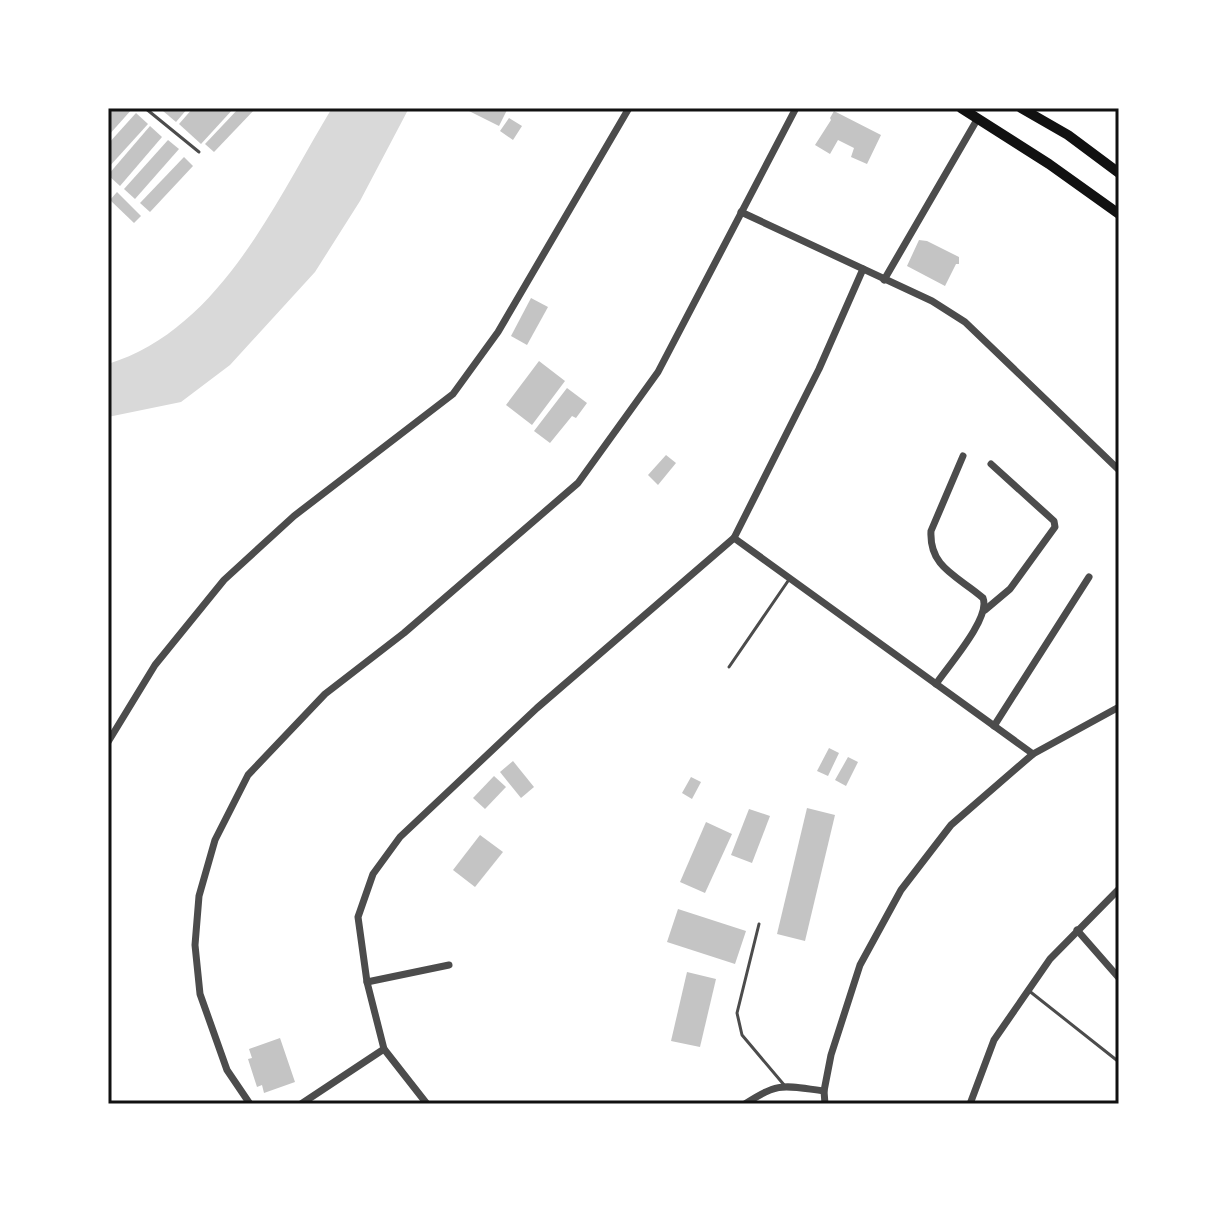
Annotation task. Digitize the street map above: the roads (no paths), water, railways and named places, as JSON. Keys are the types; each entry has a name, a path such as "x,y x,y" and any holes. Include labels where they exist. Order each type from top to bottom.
{"main road":[{"path":"961,108 1049,164 1119,214"},
{"path":"1022,108 1068,135 1119,173"}],"street":[{"path":"108,742 155,665 224,580 294,516 453,394 498,332 629,108"},
{"path":"250,1104 222,1058 200,994 195,945 199,896 215,840 248,775 325,694 404,633 578,483 658,372 796,108"},
{"path":"884,280 978,118"},
{"path":"741,212 932,301 965,322 1119,470"},
{"path":"427,1104 384,1049 367,982 358,917 373,874 400,837 537,708 734,538 819,369 863,269"},
{"path":"963,456 931,531 930,544 932,553 941,565 983,598 985,610"},
{"path":"936,684 985,610 1010,589 1055,527 1054,521 991,464"},
{"path":"734,538 1033,754"},
{"path":"994,726 1089,577"},
{"path":"825,1104 824,1091 831,1055 860,965 901,890 951,825 1033,754 1119,707"},
{"path":"970,1104 994,1040 1028,990 1050,959 1119,889"},
{"path":"1077,930 1119,978"},
{"path":"367,982 449,965"},
{"path":"301,1104 384,1049"},
{"path":"745,1104 767,1088 785,1086 824,1091"}],"lane":[{"path":"145,108 199,152"},
{"path":"729,667 790,578"},
{"path":"759,924 737,1013 742,1035 785,1086"},
{"path":"1028,990 1119,1062"}]}
